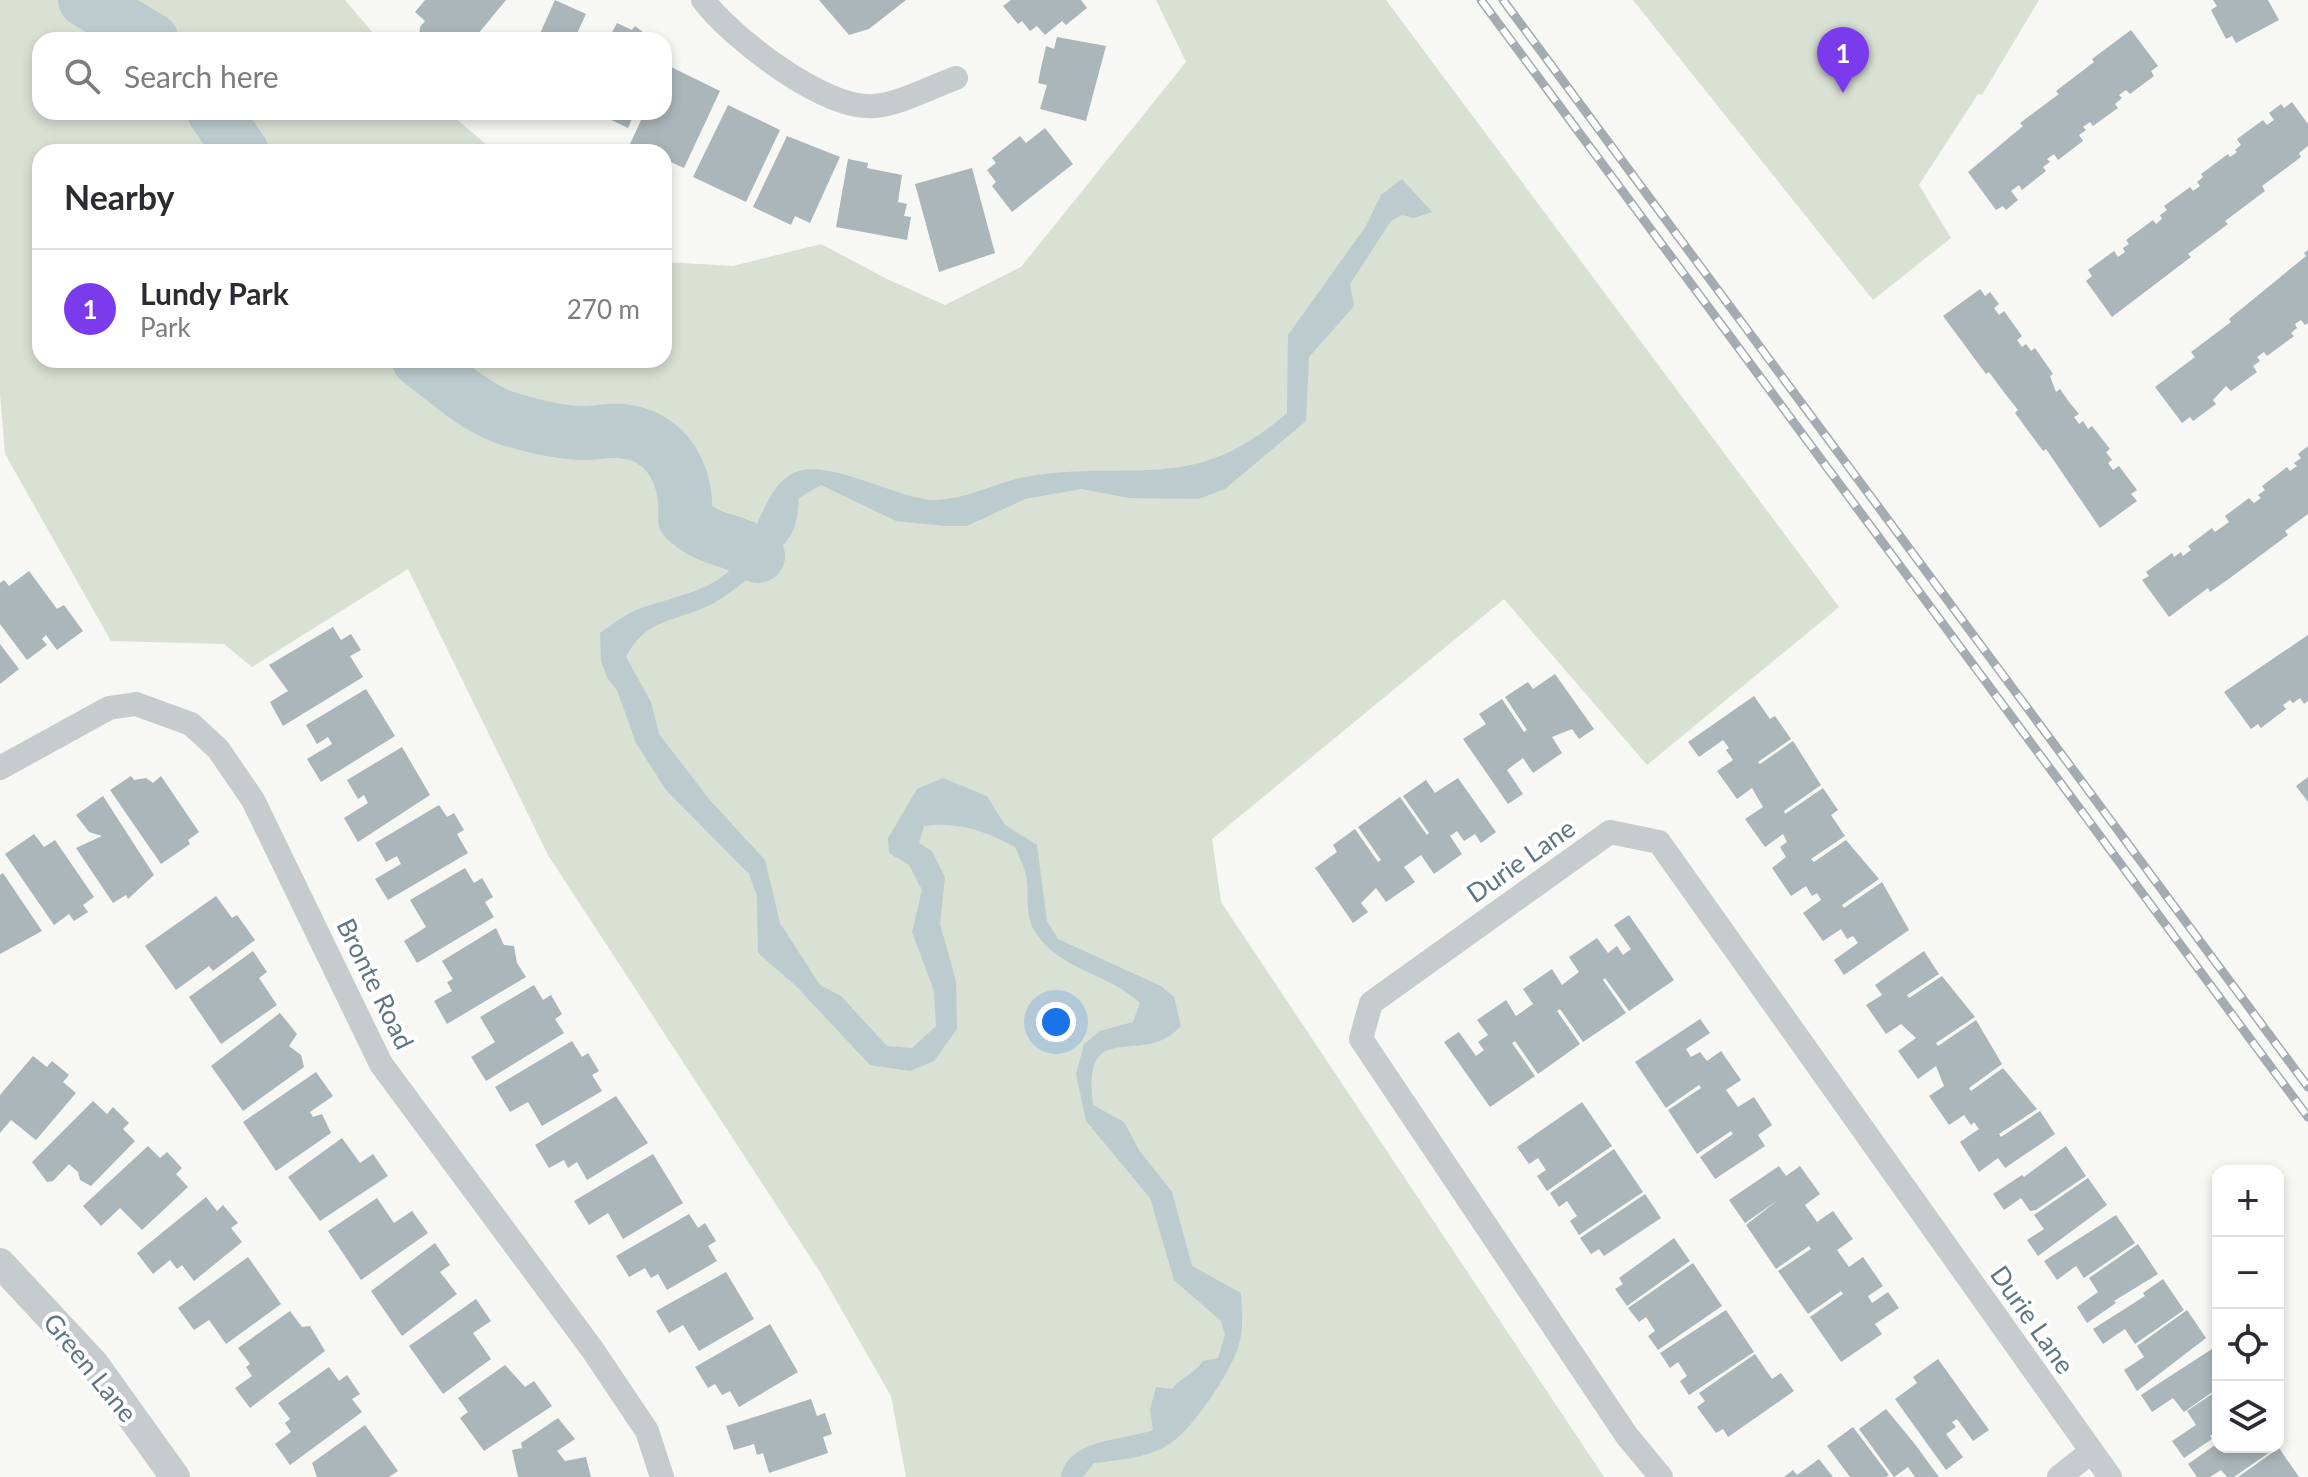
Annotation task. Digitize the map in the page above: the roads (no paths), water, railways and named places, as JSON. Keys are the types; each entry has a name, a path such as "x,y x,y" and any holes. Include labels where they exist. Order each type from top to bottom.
{"street":[{"path":"703,0 717,18 769,62 848,104 875,106 956,78"},
{"name":"Bronte Road","path":"0,768 109,708 136,704 191,724 218,749 253,800 381,1064 592,1349 647,1431 662,1477"},
{"name":"Durie Lane","path":"1661,1477 1627,1436 1361,1039 1371,1003 1610,832 1659,842 2110,1477"},
{"name":"Green Lane","path":"0,1263 94,1364 175,1477"},
{"path":"2059,1477 2091,1452"}],"waterway":[{"path":"85,0 139,32"},
{"path":"220,120 236,144"},
{"path":"430,368 472,400 506,418 565,432 621,431 652,441 663,450 679,474 685,519 704,533 758,556"}],"railway":[{"path":"1481,0 2308,1117"},
{"path":"1503,0 2308,1087"}],"place":[{"name":"Lundy Park","path":"1843,93"}]}
